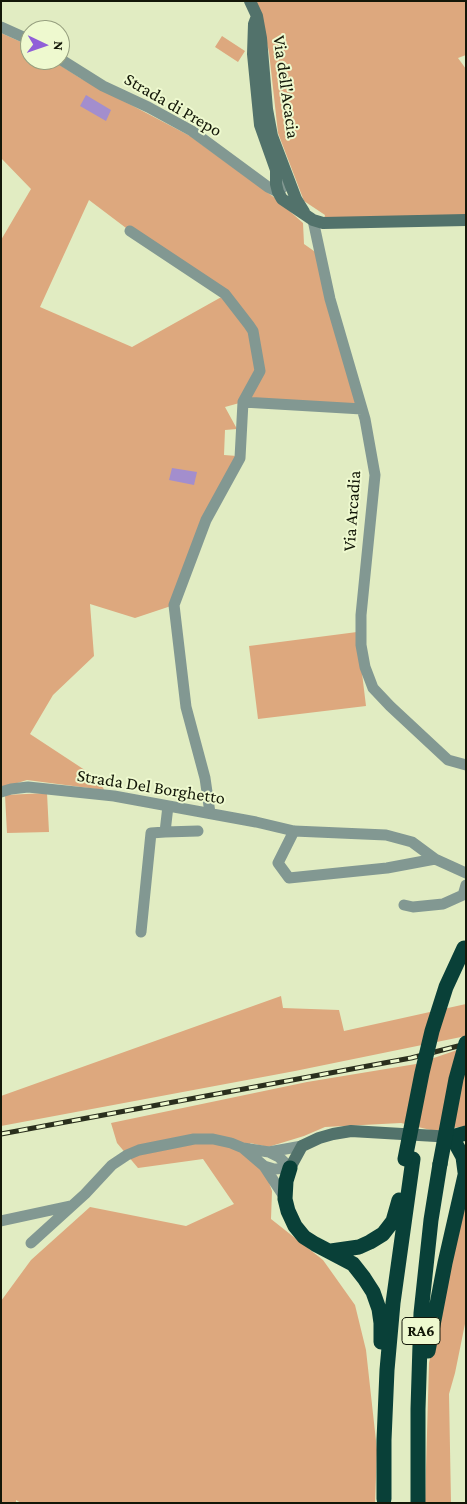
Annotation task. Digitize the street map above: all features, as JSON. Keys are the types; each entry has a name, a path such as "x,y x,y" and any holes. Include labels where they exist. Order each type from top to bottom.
{"highway":[{"name":"RA6","path":"384,1499 387,1370 409,1159 439,1036 465,945"},
{"name":"RA6","path":"418,1501 421,1313 431,1220 440,1164 456,1079 466,1043"},
{"path":"418,1501 422,1465 428,1346 465,1172 461,1136"},
{"path":"331,1251 359,1246 383,1234 393,1221 409,1159"},
{"path":"290,1168 286,1181 285,1199 295,1226 315,1244 353,1264 373,1292 379,1309 381,1324 379,1404 384,1440"}],"street":[{"name":"Via dell'Acacia","path":"250,1 257,16 261,38 267,110 272,136 296,199 310,218"},
{"name":"Via dell'Acacia","path":"257,16 254,24 253,54 260,125 276,170 278,192"},
{"path":"1,27 20,36"},
{"name":"Strada di Prepo","path":"70,65 104,86 192,131 268,187 278,192"},
{"path":"289,181 278,192 282,199 310,218 323,223 466,220"},
{"name":"Via Arcadia","path":"310,218 330,299 362,409 375,475 361,615 361,645 365,667 373,688 390,706 448,760 466,765"},
{"path":"130,231 225,294 252,331 260,371 243,402 240,458 206,520 174,605 186,707 205,778 210,813"},
{"path":"243,402 362,409"},
{"name":"Strada Del Borghetto","path":"1,792 28,787 114,796 256,822 294,832 386,835 412,842 434,859 466,873"},
{"path":"165,832 168,806"},
{"path":"141,932 150,833 198,831"},
{"path":"294,832 278,863 289,878 387,868 434,859"},
{"path":"404,905 413,907 443,904 463,895 466,885"},
{"path":"269,1152 302,1146 319,1138 351,1131 461,1136"},
{"path":"31,1244 85,1194 112,1165 139,1150 194,1139 214,1139 243,1148 269,1152 279,1157 290,1168"},
{"path":"290,1168 302,1146"},
{"path":"243,1148 264,1166 285,1199"},
{"path":"264,1166 274,1169 290,1168"},
{"path":"1,1221 71,1206"}],"shaded area":[{"path":"255,1 466,1 466,55 458,58 466,69 466,220 323,223 325,215 304,201 278,133 269,52 259,9"},
{"path":"1,33 20,42 20,70 68,70 190,136 275,198 303,223 304,244 321,256 362,409 243,402 225,407 237,429 225,430 224,455 237,456 174,605 135,618 90,604 94,656 53,695 30,734 100,780 104,790 27,780 1,788 1,240 31,189 1,158","holes":["89,200 130,231 225,295 132,347 40,307"]},
{"path":"222,36 245,51 238,62 215,47"},
{"path":"86,95 111,110 106,121 80,106"},
{"path":"172,468 197,472 194,485 169,480"},
{"path":"357,632 366,706 258,719 249,646"},
{"path":"47,793 49,832 7,833 5,795"},
{"path":"281,996 283,1008 339,1010 344,1031 466,1004 466,1036 295,1071 1,1126 1,1096"},
{"path":"466,1047 466,1126 435,1131 401,1123 325,1127 304,1136 268,1147 250,1143 265,1171 272,1191 271,1219 323,1260 355,1305 366,1350 377,1450 375,1503 21,1503 16,1500 16,1503 1,1503 1,1301 31,1260 90,1207 186,1226 234,1204 203,1159 138,1168 117,1143 111,1123 307,1082 416,1064"},
{"path":"466,1193 466,1319 449,1394 451,1503 425,1503 429,1363"}],"railway":[{"path":"1,1134 411,1058 466,1044"}]}
